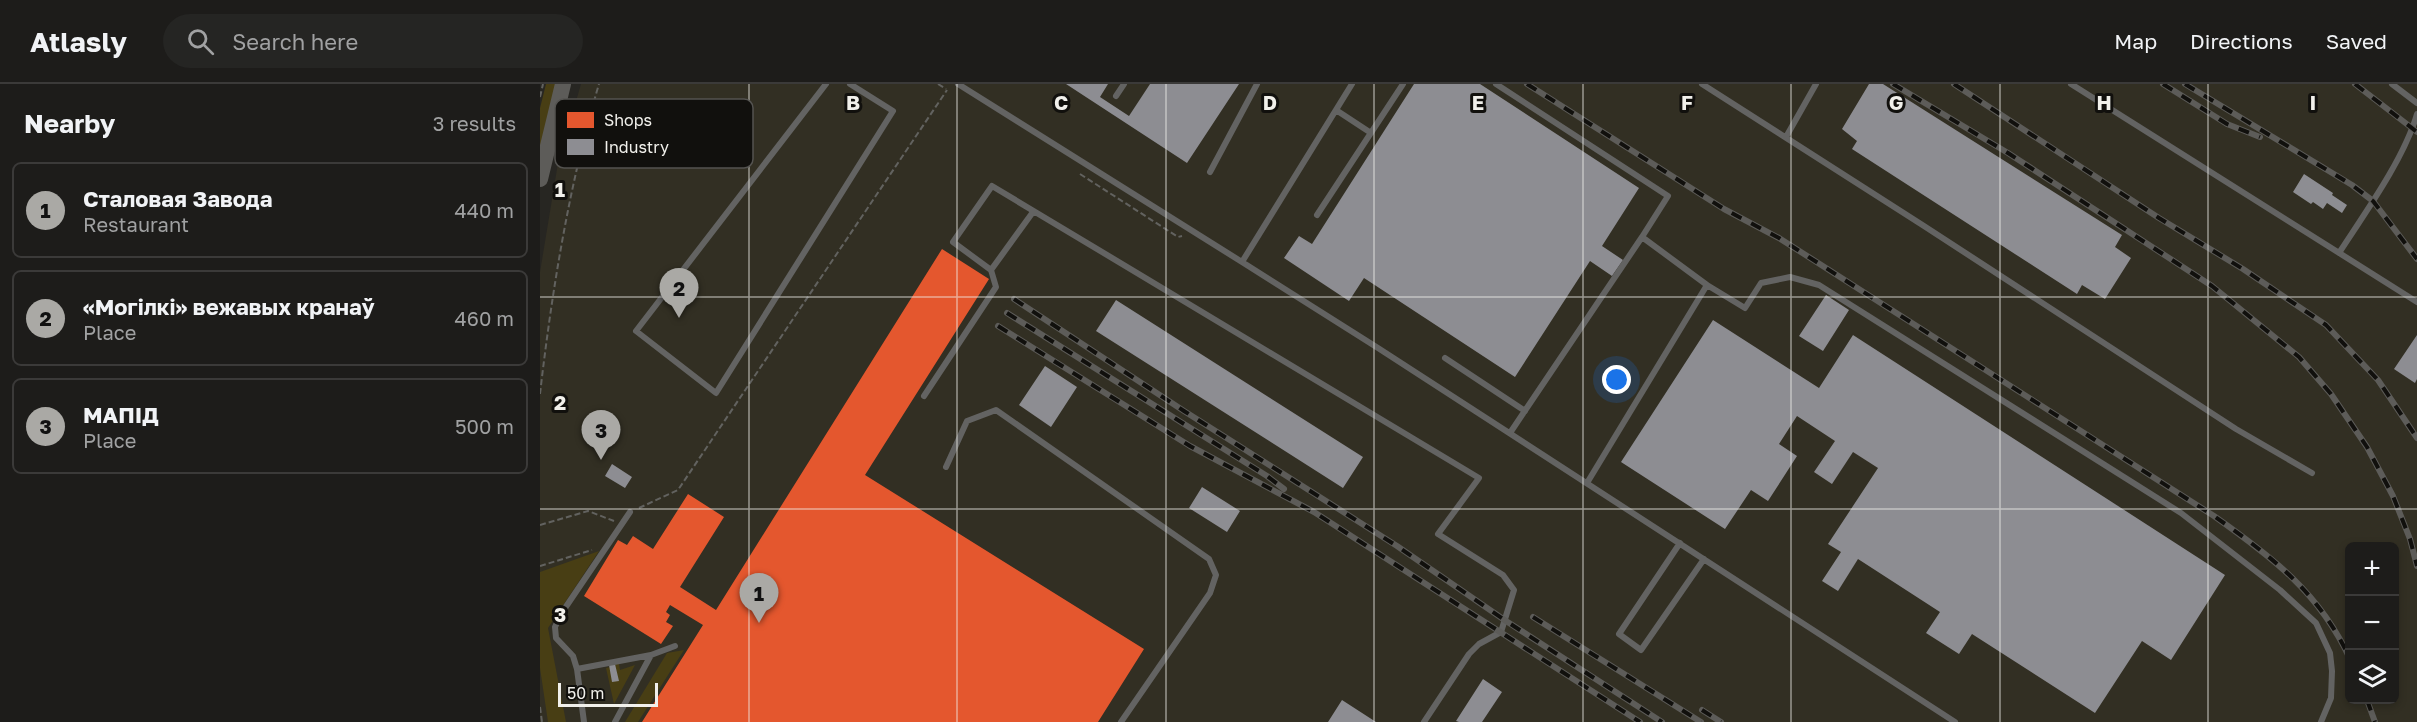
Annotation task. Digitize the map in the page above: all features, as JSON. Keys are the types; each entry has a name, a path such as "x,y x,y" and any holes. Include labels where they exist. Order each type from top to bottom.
{"main road":[{"path":"559,99 563,84"},
{"path":"540,179 555,117"}],"lane":[{"path":"826,84 636,331 716,393 893,111 850,84"},
{"path":"958,84 1510,433 1955,722"},
{"path":"968,91 974,84"},
{"path":"1116,96 1124,84"},
{"path":"1210,172 1257,84"},
{"path":"1242,262 1352,84"},
{"path":"1317,215 1403,84"},
{"path":"1496,84 1668,196 1510,433"},
{"path":"1702,84 2236,429 2312,473"},
{"path":"1786,137 1816,84"},
{"path":"2071,84 2417,302"},
{"path":"2392,84 2417,103"},
{"path":"1336,110 1371,133"},
{"path":"2339,253 2373,201 2413,129 2417,114"},
{"path":"924,396 996,287 991,270 953,242 992,186 1331,387 1479,478 1438,534 1503,575 1514,590 1501,632 1479,644 1469,654 1424,722"},
{"path":"991,270 1033,212"},
{"path":"1642,237 1707,285 1744,308 1761,282 1790,278 1819,285 2181,513 2280,591 2316,623 2330,653 2332,671 2331,698 2321,722"},
{"path":"1587,483 1707,285"},
{"path":"1445,358 1525,411"},
{"path":"946,467 967,421 996,410 1209,559 1216,574 1210,593 1121,722"},
{"path":"584,722 577,669 573,657 556,638 555,627 561,614 630,512"},
{"path":"1680,543 1619,634 1641,650 1704,559"},
{"path":"577,669 651,655 675,646"},
{"path":"615,722 651,655"}],"path":[{"path":"540,97 543,84"},
{"path":"595,99 599,84"},
{"path":"540,525 588,511 618,522 630,512 678,490 947,90"},
{"path":"540,394 554,287 577,168"},
{"path":"540,566 607,546"},
{"path":"540,707 542,722"}],"shaded area":[{"path":"546,84 558,84 540,158 540,108"},
{"path":"581,84 2417,84 2417,722 540,722 540,272 557,168 753,168 753,99 577,99"},
{"path":"599,551 548,628 566,722 548,722 540,668 540,572"},
{"path":"684,650 638,722 625,722 667,653"},
{"path":"615,664 619,664 620,670 635,665 614,704 606,668 610,667 618,680"}],"building: Shops":[{"path":"942,249 989,279 865,475 1144,649 1098,722 642,722 703,625 670,605 666,612 670,615 666,622 673,626 661,644 584,596 618,540 627,545 633,536 653,549 688,494 724,517 680,587 716,610"}],"building: Industry":[{"path":"1066,84 1108,84 1100,97 1129,116 1150,84 1239,84 1187,163"},
{"path":"1414,84 1480,84 1639,188 1602,246 1623,260 1612,276 1590,261 1515,377 1364,278 1349,301 1284,258 1299,236 1312,244"},
{"path":"1869,84 1883,84 2122,235 2115,247 2131,258 2105,299 2082,285 2077,294 1852,149 1857,141 1842,129"},
{"path":"2304,174 2347,205 2342,213 2327,203 2323,209 2313,202 2311,204 2293,192"},
{"path":"1826,295 1849,310 1823,351 1799,336"},
{"path":"1116,300 1363,457 1343,488 1096,331"},
{"path":"1713,320 1819,388 1853,335 2225,575 2171,660 2142,641 2095,713 1972,634 1959,654 1926,633 1940,612 1858,559 1838,591 1822,581 1841,552 1828,544 1878,468 1853,452 1832,484 1814,472 1835,441 1797,416 1779,444 1797,456 1768,501 1751,490 1725,529 1621,462"},
{"path":"2417,335 2417,379 2415,383 2394,369"},
{"path":"1045,366 1077,387 1051,427 1019,405"},
{"path":"612,464 632,477 625,488 605,476"},
{"path":"1202,487 1240,511 1227,532 1189,508"},
{"path":"615,664 619,681 612,682 609,665"},
{"path":"1483,679 1502,692 1482,722 1456,721"},
{"path":"1342,700 1376,722 1328,722"}],"railway":[{"path":"1527,84 1724,209 1779,238 2214,516 2256,546 2292,578 2324,615 2345,650"},
{"path":"1893,84 2008,153 2212,286 2299,357 2331,394 2367,447 2393,496 2410,539 2417,566"},
{"path":"1954,84 2159,218 2243,269 2326,325 2378,380 2417,438"},
{"path":"2163,84 2227,124 2260,137"},
{"path":"2185,84 2352,185 2373,201 2417,259"},
{"path":"2355,84 2417,132"},
{"path":"1014,299 1184,411 1397,546 1506,621 1662,722"},
{"path":"1007,313 1267,476 1284,489"},
{"path":"998,326 1190,446 1314,512 1640,722"},
{"path":"1533,617 1701,722"},
{"path":"2368,704 2375,722"},
{"path":"1702,710 1721,722"}],"place":[{"name":"«Могілкі» вежавых кранаў","path":"679,318"},
{"name":"МАПІД","path":"601,460"},
{"name":"Сталовая Завода","path":"759,623"}]}
